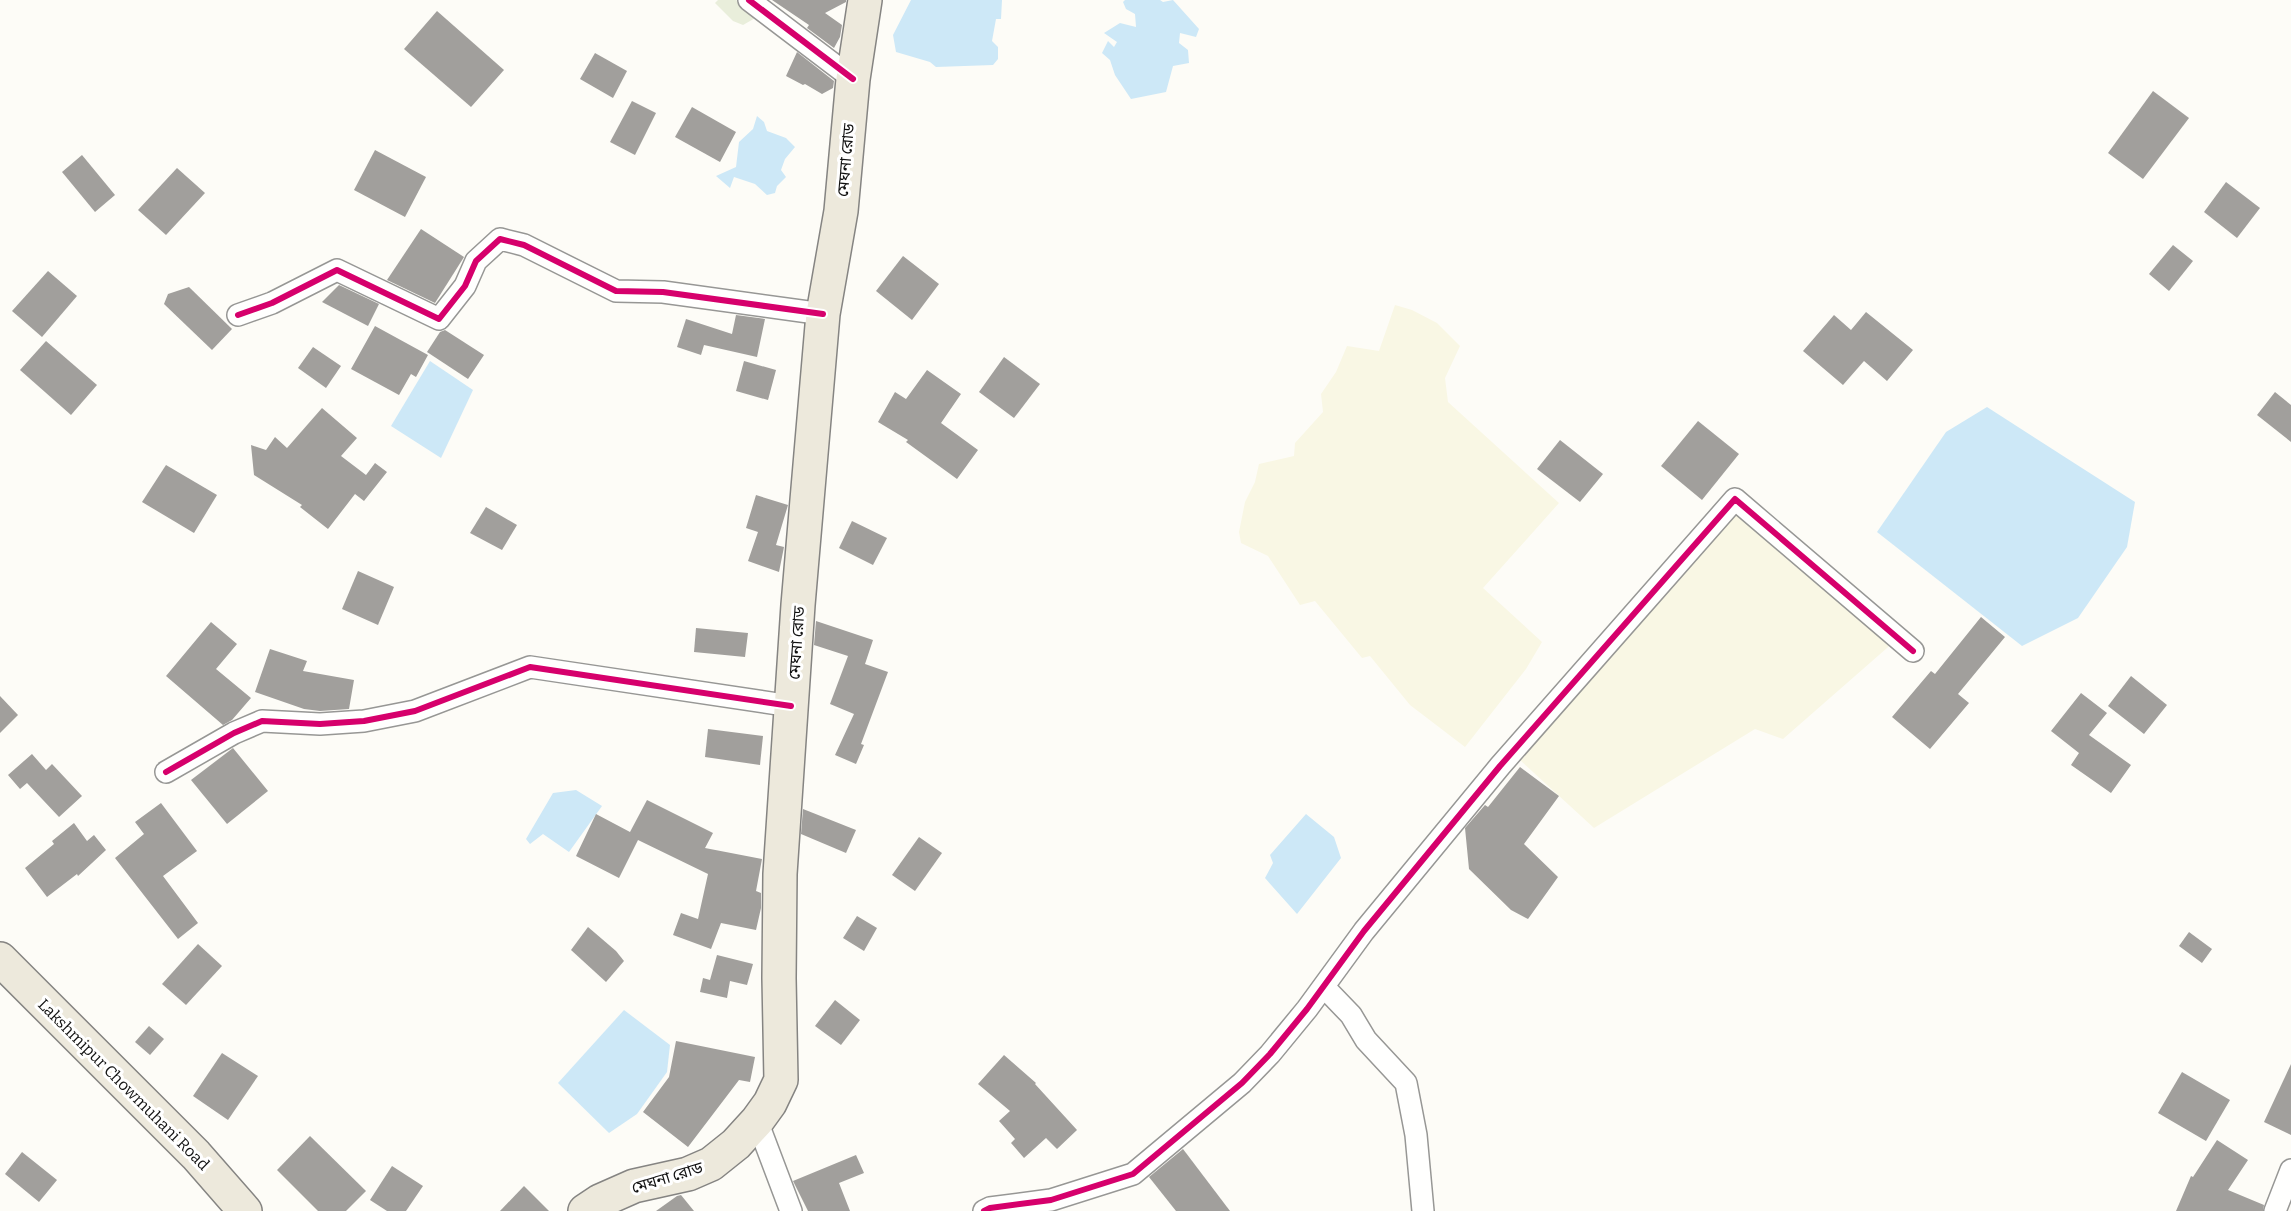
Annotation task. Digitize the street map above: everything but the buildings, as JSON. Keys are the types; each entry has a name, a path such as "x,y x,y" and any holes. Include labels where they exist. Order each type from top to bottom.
{"main road":[{"name":"মেঘনা রোড","path":"585,1211 600,1201 634,1186 688,1174 711,1164 736,1144 757,1121 770,1103 781,1080 780,874 791,706 823,314 841,211 853,79 866,0"},
{"name":"Lakshmipur Chowmuhani Road","path":"0,959 196,1155 245,1211"}],"street":[{"path":"749,0 853,79"},
{"path":"238,315 272,303 337,270 440,318 465,286 476,261 500,239 524,245 616,291 663,292 823,314"},
{"path":"984,1211 990,1208 1052,1200 1133,1174 1242,1083 1270,1053 1324,987 1364,931 1500,766 1735,499 1913,651"},
{"path":"166,772 234,733 262,721 320,724 364,722 415,711 530,667 791,706"},
{"path":"1324,987 1351,1015 1366,1040 1406,1083 1416,1135 1423,1211"},
{"path":"757,1121 791,1211"},
{"path":"2275,1211 2291,1170"}],"shaded area":[{"path":"1395,305 1412,310 1437,323 1460,346 1445,378 1448,402 1559,503 1483,588 1542,642 1526,669 1465,747 1410,705 1370,656 1362,658 1315,601 1300,605 1268,556 1241,543 1239,532 1245,502 1255,482 1259,464 1294,456 1295,443 1323,412 1321,394 1336,372 1347,346 1379,351"},
{"path":"1741,509 1895,641 1783,739 1755,729 1594,828 1520,760 1632,623"}],"green space":[{"path":"718,0 736,0 757,17 743,25 733,21 715,3"}],"water":[{"path":"911,0 1002,0 1001,19 996,19 992,41 998,47 998,59 993,65 936,67 930,62 896,52 893,35"},
{"path":"1125,0 1160,0 1163,2 1173,0 1199,29 1196,37 1180,33 1179,43 1188,50 1189,63 1173,66 1166,92 1131,99 1115,75 1110,60 1102,53 1108,41 1114,47 1117,42 1104,33 1120,23 1136,27 1135,14 1126,9 1123,2"},
{"path":"757,116 764,122 767,131 786,138 795,147 785,159 781,170 786,177 777,186 775,193 767,195 755,184 734,177 730,188 716,176 736,167 739,142 753,129"},
{"path":"430,361 473,390 441,458 391,426"},
{"path":"1987,407 2135,502 2127,547 2078,618 2022,646 1877,532 1946,432"},
{"path":"576,790 602,806 569,852 543,834 530,844 526,839 553,793"},
{"path":"1306,814 1334,837 1341,858 1297,914 1265,878 1273,863 1270,855"},
{"path":"624,1010 670,1045 667,1072 637,1114 609,1133 558,1083"}],"cycle path":[{"path":"749,0 853,79"},
{"path":"238,315 272,303 337,270 439,319 465,286 476,261 500,239 524,245 616,291 663,292 823,314"},
{"path":"984,1211 990,1208 1051,1200 1133,1174 1242,1083 1270,1054 1307,1009 1364,931 1500,766 1735,499 1913,651"},
{"path":"166,772 234,733 262,721 320,724 364,721 415,711 530,667 791,706"}]}
